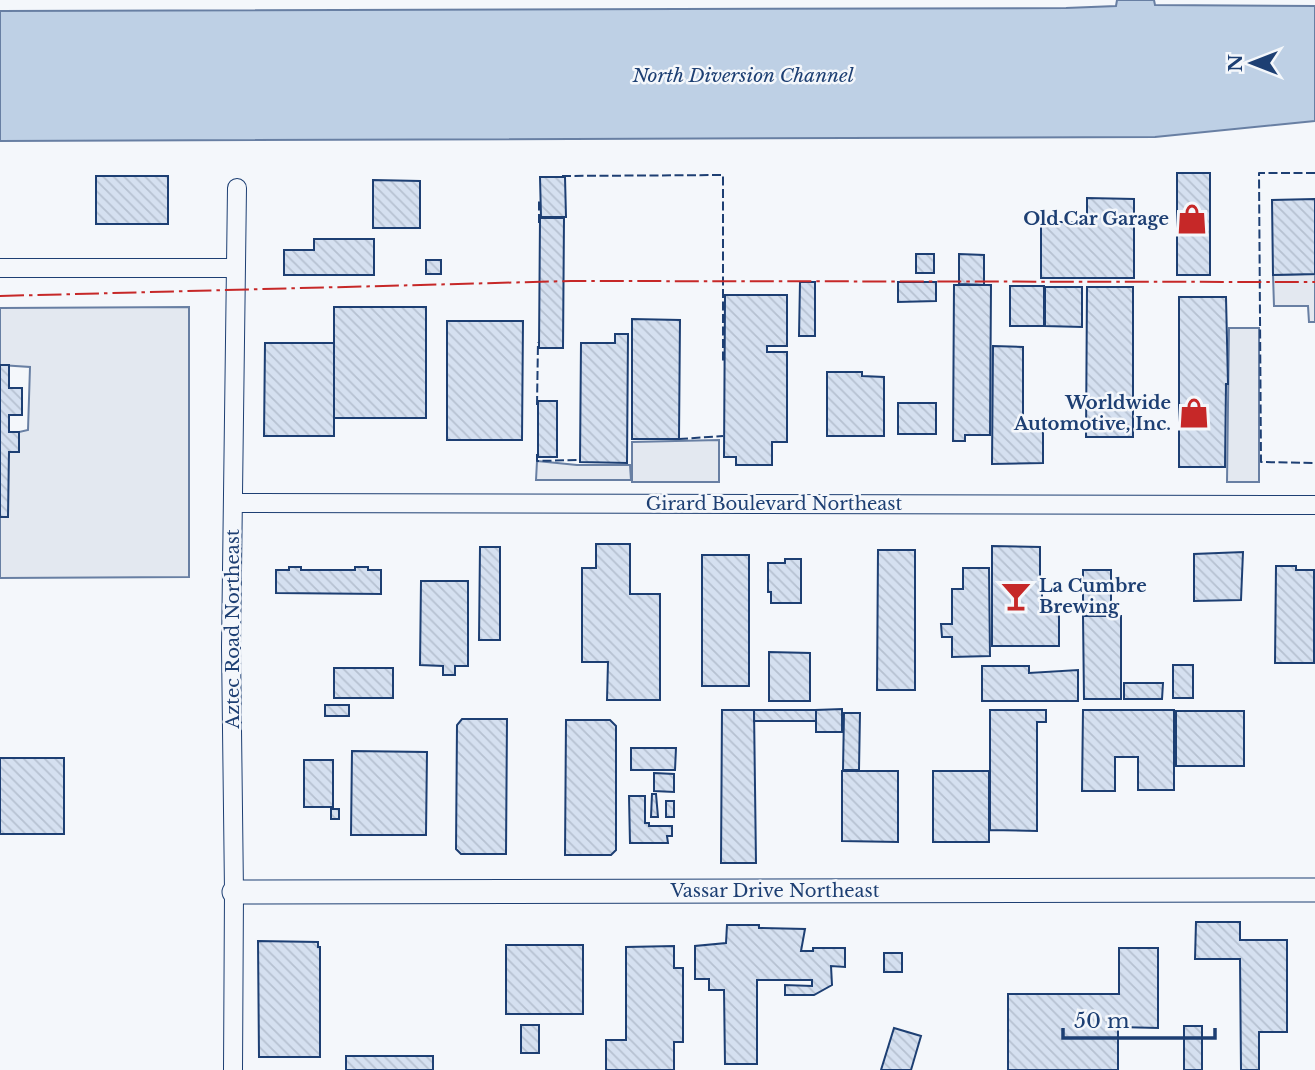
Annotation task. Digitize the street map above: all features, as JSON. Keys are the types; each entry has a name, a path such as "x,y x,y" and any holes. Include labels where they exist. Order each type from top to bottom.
{"street":[{"name":"Aztec Road Northeast","path":"233,1070 231,660 237,188"},
{"path":"0,268 236,268"},
{"name":"Girard Boulevard Northeast","path":"234,503 1315,505"},
{"name":"Vassar Drive Northeast","path":"234,892 1315,890"}],"shaded area":[{"path":"1315,274 1315,322 1309,322 1308,306 1274,306 1273,275"},
{"path":"189,307 189,577 0,578 0,513 9,452 19,452 19,432 28,430 30,367 0,365 0,308"},
{"path":"1229,328 1259,328 1259,482 1227,482"},
{"path":"719,440 719,482 632,482 632,442"},
{"path":"537,461 577,465 630,465 631,480 536,480"}],"water":[{"name":"North Diversion Channel","path":"1117,0 1154,0 1155,5 1315,6 1315,121 1155,137 0,141 0,11 1066,8 1116,6"}],"building":[{"path":"1177,173 1210,173 1210,275 1177,275"},
{"path":"96,176 168,176 168,224 96,224"},
{"path":"540,177 565,177 566,217 541,217"},
{"path":"373,180 420,181 420,228 373,228"},
{"path":"1087,198 1134,199 1134,278 1041,278 1041,222 1087,222"},
{"path":"1315,199 1315,274 1273,275 1272,200"},
{"path":"540,218 564,218 563,348 539,348"},
{"path":"314,239 374,239 374,275 284,275 284,250 314,250"},
{"path":"916,254 934,254 934,273 916,273"},
{"path":"959,254 984,255 984,285 959,284"},
{"path":"426,260 441,260 441,274 426,274"},
{"path":"800,282 815,282 815,336 799,336"},
{"path":"898,282 936,282 936,301 898,302"},
{"path":"954,285 991,285 990,435 965,435 965,441 953,441"},
{"path":"1010,286 1044,286 1044,326 1010,326"},
{"path":"1045,287 1082,287 1082,327 1045,326"},
{"path":"1087,287 1133,287 1133,437 1086,437"},
{"path":"725,295 787,295 787,346 767,346 767,352 787,352 787,442 772,442 772,465 736,465 736,457 724,457"},
{"path":"1179,297 1226,297 1228,384 1225,467 1179,467"},
{"path":"334,307 426,307 426,418 334,418"},
{"path":"632,319 680,320 679,439 632,439"},
{"path":"447,321 523,321 522,440 447,440"},
{"path":"615,334 628,334 627,463 580,462 581,343 615,343"},
{"path":"265,343 334,343 334,436 264,436"},
{"path":"993,346 1023,347 1023,430 1043,430 1043,463 992,464"},
{"path":"0,365 9,365 9,388 22,388 22,415 9,415 9,432 19,432 19,452 9,452 8,517 0,517"},
{"path":"827,372 862,372 862,376 884,377 884,436 827,436"},
{"path":"538,401 557,401 557,457 538,457"},
{"path":"898,403 936,403 936,434 898,434"},
{"path":"596,544 630,544 630,594 660,594 660,700 607,700 608,662 582,662 582,568 596,568"},
{"path":"992,546 1040,547 1042,608 1059,608 1059,646 992,646"},
{"path":"480,547 500,547 500,640 479,640"},
{"path":"878,550 915,550 915,690 877,690"},
{"path":"1243,552 1241,600 1194,601 1194,554"},
{"path":"702,555 749,555 749,686 702,686"},
{"path":"785,559 801,559 801,603 771,603 771,592 768,592 768,563 785,563"},
{"path":"1276,566 1314,570 1314,663 1275,663"},
{"path":"289,567 301,567 301,570 355,570 355,567 368,567 368,570 381,570 381,594 276,593 276,570 289,570"},
{"path":"963,568 989,568 990,656 952,657 952,637 942,637 941,624 952,624 952,589 963,589"},
{"path":"1083,570 1111,570 1111,616 1083,616"},
{"path":"421,581 468,581 468,666 455,666 455,675 443,675 443,666 420,665"},
{"path":"1083,616 1121,616 1121,699 1084,699"},
{"path":"769,652 810,653 810,701 769,701"},
{"path":"1173,665 1193,665 1193,698 1173,698"},
{"path":"982,666 1029,666 1029,673 1078,670 1078,701 982,701"},
{"path":"334,668 393,668 393,698 334,698"},
{"path":"1124,683 1163,683 1162,699 1124,699"},
{"path":"325,705 349,705 349,716 325,716"},
{"path":"842,709 842,732 816,732 816,710"},
{"path":"722,710 754,710 756,863 721,863"},
{"path":"754,710 816,710 816,721 754,721"},
{"path":"990,710 1046,710 1046,722 1037,722 1037,831 990,830"},
{"path":"1083,710 1174,710 1174,790 1138,790 1138,757 1115,757 1115,791 1082,791"},
{"path":"1176,711 1244,711 1244,766 1176,766"},
{"path":"844,713 860,713 859,770 843,770"},
{"path":"462,719 507,719 506,854 461,854 456,849 457,725"},
{"path":"566,720 610,720 616,726 616,850 611,855 565,855"},
{"path":"631,748 676,748 675,770 631,770"},
{"path":"352,751 427,752 426,835 351,835"},
{"path":"0,758 64,758 64,834 0,834"},
{"path":"304,760 333,760 333,807 304,807"},
{"path":"842,771 898,771 898,842 842,841"},
{"path":"933,771 989,771 989,842 933,842"},
{"path":"654,773 674,774 674,792 654,791"},
{"path":"652,794 656,794 658,817 651,817"},
{"path":"629,796 645,796 645,823 649,823 649,826 672,826 672,836 667,836 668,843 630,843"},
{"path":"666,801 674,801 674,817 666,817"},
{"path":"331,809 339,809 339,819 331,819"},
{"path":"1196,922 1240,922 1240,940 1287,940 1287,1032 1259,1032 1259,1070 1241,1070 1240,959 1195,959"},
{"path":"727,925 805,929 801,951 813,951 813,948 845,948 845,967 831,966 832,985 814,995 785,995 785,985 812,986 812,980 757,980 757,1064 725,1064 724,990 709,990 709,979 695,979 695,946 726,943"},
{"path":"258,941 318,942 320,1057 259,1057"},
{"path":"506,945 583,945 583,1014 506,1014"},
{"path":"674,946 674,968 683,968 683,1042 674,1042 674,1070 606,1070 606,1040 626,1040 626,947"},
{"path":"1119,948 1158,948 1158,1028 1118,1027 1118,1070 1008,1070 1008,994 1119,994"},
{"path":"884,953 902,953 902,972 884,972"},
{"path":"521,1025 539,1025 539,1053 521,1053"},
{"path":"1184,1026 1202,1026 1202,1070 1184,1070"},
{"path":"894,1028 921,1036 911,1070 881,1070"},
{"path":"346,1056 433,1056 433,1070 346,1070"}],"fence":[{"path":"1315,173 1259,173 1261,462 1315,463"},
{"path":"562,176 723,175 723,364"},
{"path":"539,199 539,223"},
{"path":"537,405 538,342"},
{"path":"679,439 723,436"},
{"path":"537,454 537,461 577,460"}],"power":[{"path":"0,296 571,281 1315,282"}],"place":[{"name":"Old Car Garage","path":"1192,219"},
{"name":"Worldwide Automotive, Inc.","path":"1194,413"},
{"name":"La Cumbre Brewing","path":"1016,596"}]}
